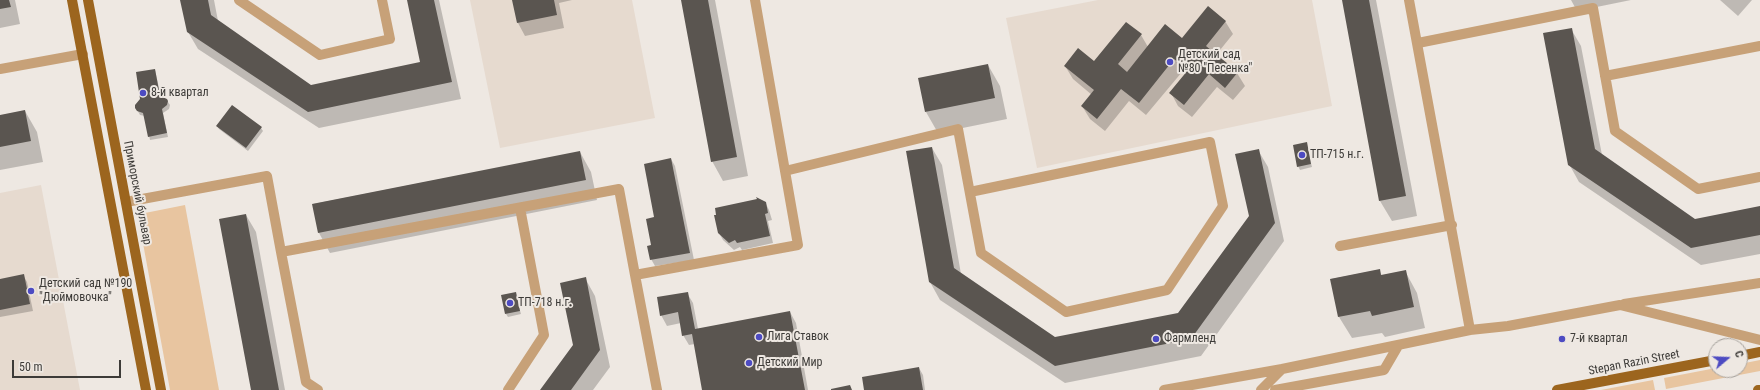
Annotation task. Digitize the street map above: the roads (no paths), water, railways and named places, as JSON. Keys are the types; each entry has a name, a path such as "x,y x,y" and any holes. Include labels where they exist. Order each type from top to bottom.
{"main road":[{"path":"72,0 146,390"},
{"name":"Приморский бульвар","path":"88,0 161,390"},
{"path":"1748,354 1760,352"},
{"name":"Stepan Razin Street","path":"1557,390 1708,362"}],"lane":[{"path":"239,0 320,55 390,39 382,0"},
{"path":"635,275 798,245 755,0"},
{"path":"1410,0 1470,330"},
{"path":"1418,43 1592,8 1615,132 1698,189 1760,177"},
{"path":"1605,76 1760,46"},
{"path":"0,69 83,54"},
{"path":"785,171 958,129 981,253 1066,312 1167,290 1223,206 1210,142 970,192"},
{"path":"126,202 267,176 306,382 318,390"},
{"path":"281,252 619,189 657,390"},
{"path":"508,390 544,335 520,208"},
{"path":"1340,246 1452,225"},
{"path":"1164,390 1282,369 1470,330 1508,326 1620,305 1760,283"},
{"path":"1620,305 1760,340"},
{"path":"1275,390 1384,370 1398,346"},
{"path":"1262,390 1282,369"}],"place":[{"name":"Детский сад №80 \"Песенка\"","path":"1170,62"},
{"name":"8-й квартал","path":"143,93"},
{"name":"ТП-715 н.г.","path":"1302,155"},
{"name":"Детский сад №190 \"Дюймовочка\"","path":"31,291"},
{"name":"ТП-718 н.г.","path":"510,303"},
{"name":"Лига Ставок","path":"759,337"},
{"name":"Фармленд","path":"1156,339"},
{"name":"7-й квартал","path":"1562,339"},
{"name":"Детский Мир","path":"749,363"}]}
